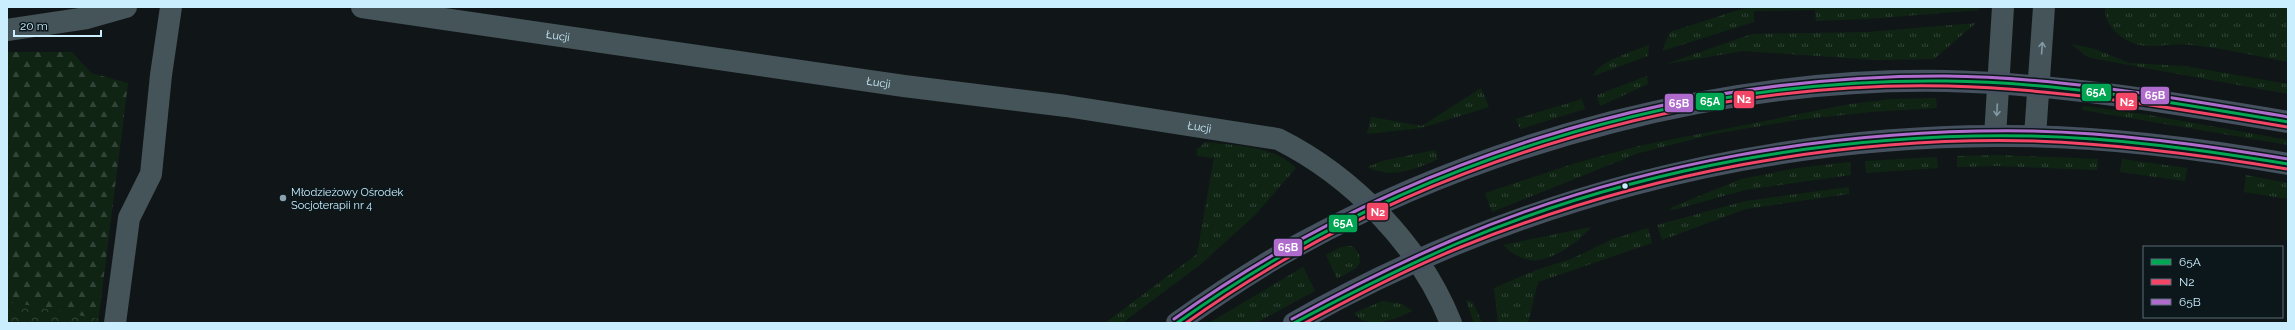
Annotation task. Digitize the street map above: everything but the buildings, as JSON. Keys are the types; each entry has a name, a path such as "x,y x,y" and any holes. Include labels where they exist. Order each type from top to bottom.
{"main road":[{"path":"1177,323 1297,246 1374,208 1438,180 1512,153 1601,126 1677,108 1768,92 1865,83 1946,82 2039,86 2123,95 2288,122"},
{"path":"1294,323 1418,260 1484,232 1562,205 1691,170 1780,153 1845,144 1926,138 2035,136 2138,142 2288,164"}],"street":[{"path":"7,30 87,18 126,7"},
{"path":"115,323 129,218 151,174 171,7"},
{"name":"Łucji","path":"362,7 904,86 1066,106 1278,139 1305,155 1374,208 1418,260 1451,323"},
{"path":"1995,136 2004,7"},
{"path":"2035,136 2044,7"}],"green space":[{"path":"1748,7 1979,7 1979,10 1867,19 1816,21 1815,10 1754,11 1754,22 1662,51 1670,32"},
{"path":"2105,7 2288,7 2288,62 2203,46 2177,44 2149,46 2136,44 2124,38 2114,30 2107,20"},
{"path":"1976,23 1934,59 1876,60 1743,51 1666,64 1752,34 1868,32"},
{"path":"2072,44 2095,49 2129,63 2184,66 2288,84 2288,94 2096,59 2086,56"},
{"path":"1649,45 1648,56 1593,76 1609,61"},
{"path":"7,52 72,52 91,73 128,83 98,323 7,323"},
{"path":"1647,76 1648,84 1600,106 1597,95"},
{"path":"1481,88 1489,107 1421,128 1367,134 1371,117 1422,126"},
{"path":"1936,98 1937,108 1871,112 1797,120 1714,134 1639,153 1492,212 1485,193 1576,163 1639,146 1850,104 1893,99"},
{"path":"1582,99 1585,109 1520,129 1516,119"},
{"path":"2084,106 2149,115 2288,140 2288,145 2083,110 2081,108"},
{"path":"1206,142 1242,146 1265,151 1287,160 1296,168 1255,215 1201,264 1122,323 1105,323 1197,254 1214,158 1197,156 1197,149"},
{"path":"1435,150 1438,159 1412,170 1394,173 1376,171 1367,167 1382,161"},
{"path":"1998,155 2098,159 2097,170 1997,166 1957,167 1957,156"},
{"path":"1937,157 1938,168 1866,173 1865,161"},
{"path":"2122,159 2187,168 2185,181 2120,172"},
{"path":"1850,162 1851,175 1745,190 1673,210 1670,208 1741,179 1798,168"},
{"path":"2246,175 2288,183 2288,199 2244,192"},
{"path":"1849,187 1849,194 1746,209 1662,240 1657,225 1745,201"},
{"path":"1591,227 1580,239 1564,250 1555,255 1538,260 1526,259 1512,253 1503,245"},
{"path":"1648,228 1652,243 1538,282 1528,323 1498,323 1494,288 1536,270 1571,259 1613,239"},
{"path":"1353,246 1359,254 1360,263 1356,268 1337,279 1326,255 1341,247"},
{"path":"1303,267 1315,291 1256,323 1209,323"},
{"path":"1466,300 1473,302 1482,323 1474,323"},
{"path":"7,301 98,319 98,323 7,323"},
{"path":"1382,301 1402,304 1412,311 1398,318 1382,322 1366,321 1359,318 1354,313"}],"transit line":[{"name":"65B","path":"1174,319 1260,263 1350,214 1444,172 1540,138 1639,111 1740,91 1842,80 1945,76 1988,77 2074,84 2288,117"},
{"name":"65A","path":"1177,323 1263,267 1352,218 1446,176 1542,142 1641,115 1742,95 1844,84 1946,81 1989,82 2075,89 2288,122"},
{"name":"N2","path":"1186,323 1270,268 1359,220 1452,179 1548,144 1647,118 1747,99 1848,88 1948,86 1991,88 2118,100 2287,127"},
{"name":"65B","path":"1292,319 1352,287 1413,258 1455,239 1523,212 1593,190 1664,171 1737,155 1810,144 1884,136 1958,132 2031,131 2095,134 2160,140 2288,159"},
{"name":"65A","path":"1294,323 1354,292 1456,244 1524,217 1594,194 1666,175 1738,160 1812,148 1885,140 1958,136 2064,137 2128,142 2288,164"},
{"name":"N2","path":"1305,323 1421,264 1529,221 1599,199 1670,180 1742,165 1814,153 1888,145 1961,141 2066,142 2161,151 2287,169"}],"place":[{"name":"Młodzieżowy Ośrodek Socjoterapii nr 4","path":"283,198"}]}
